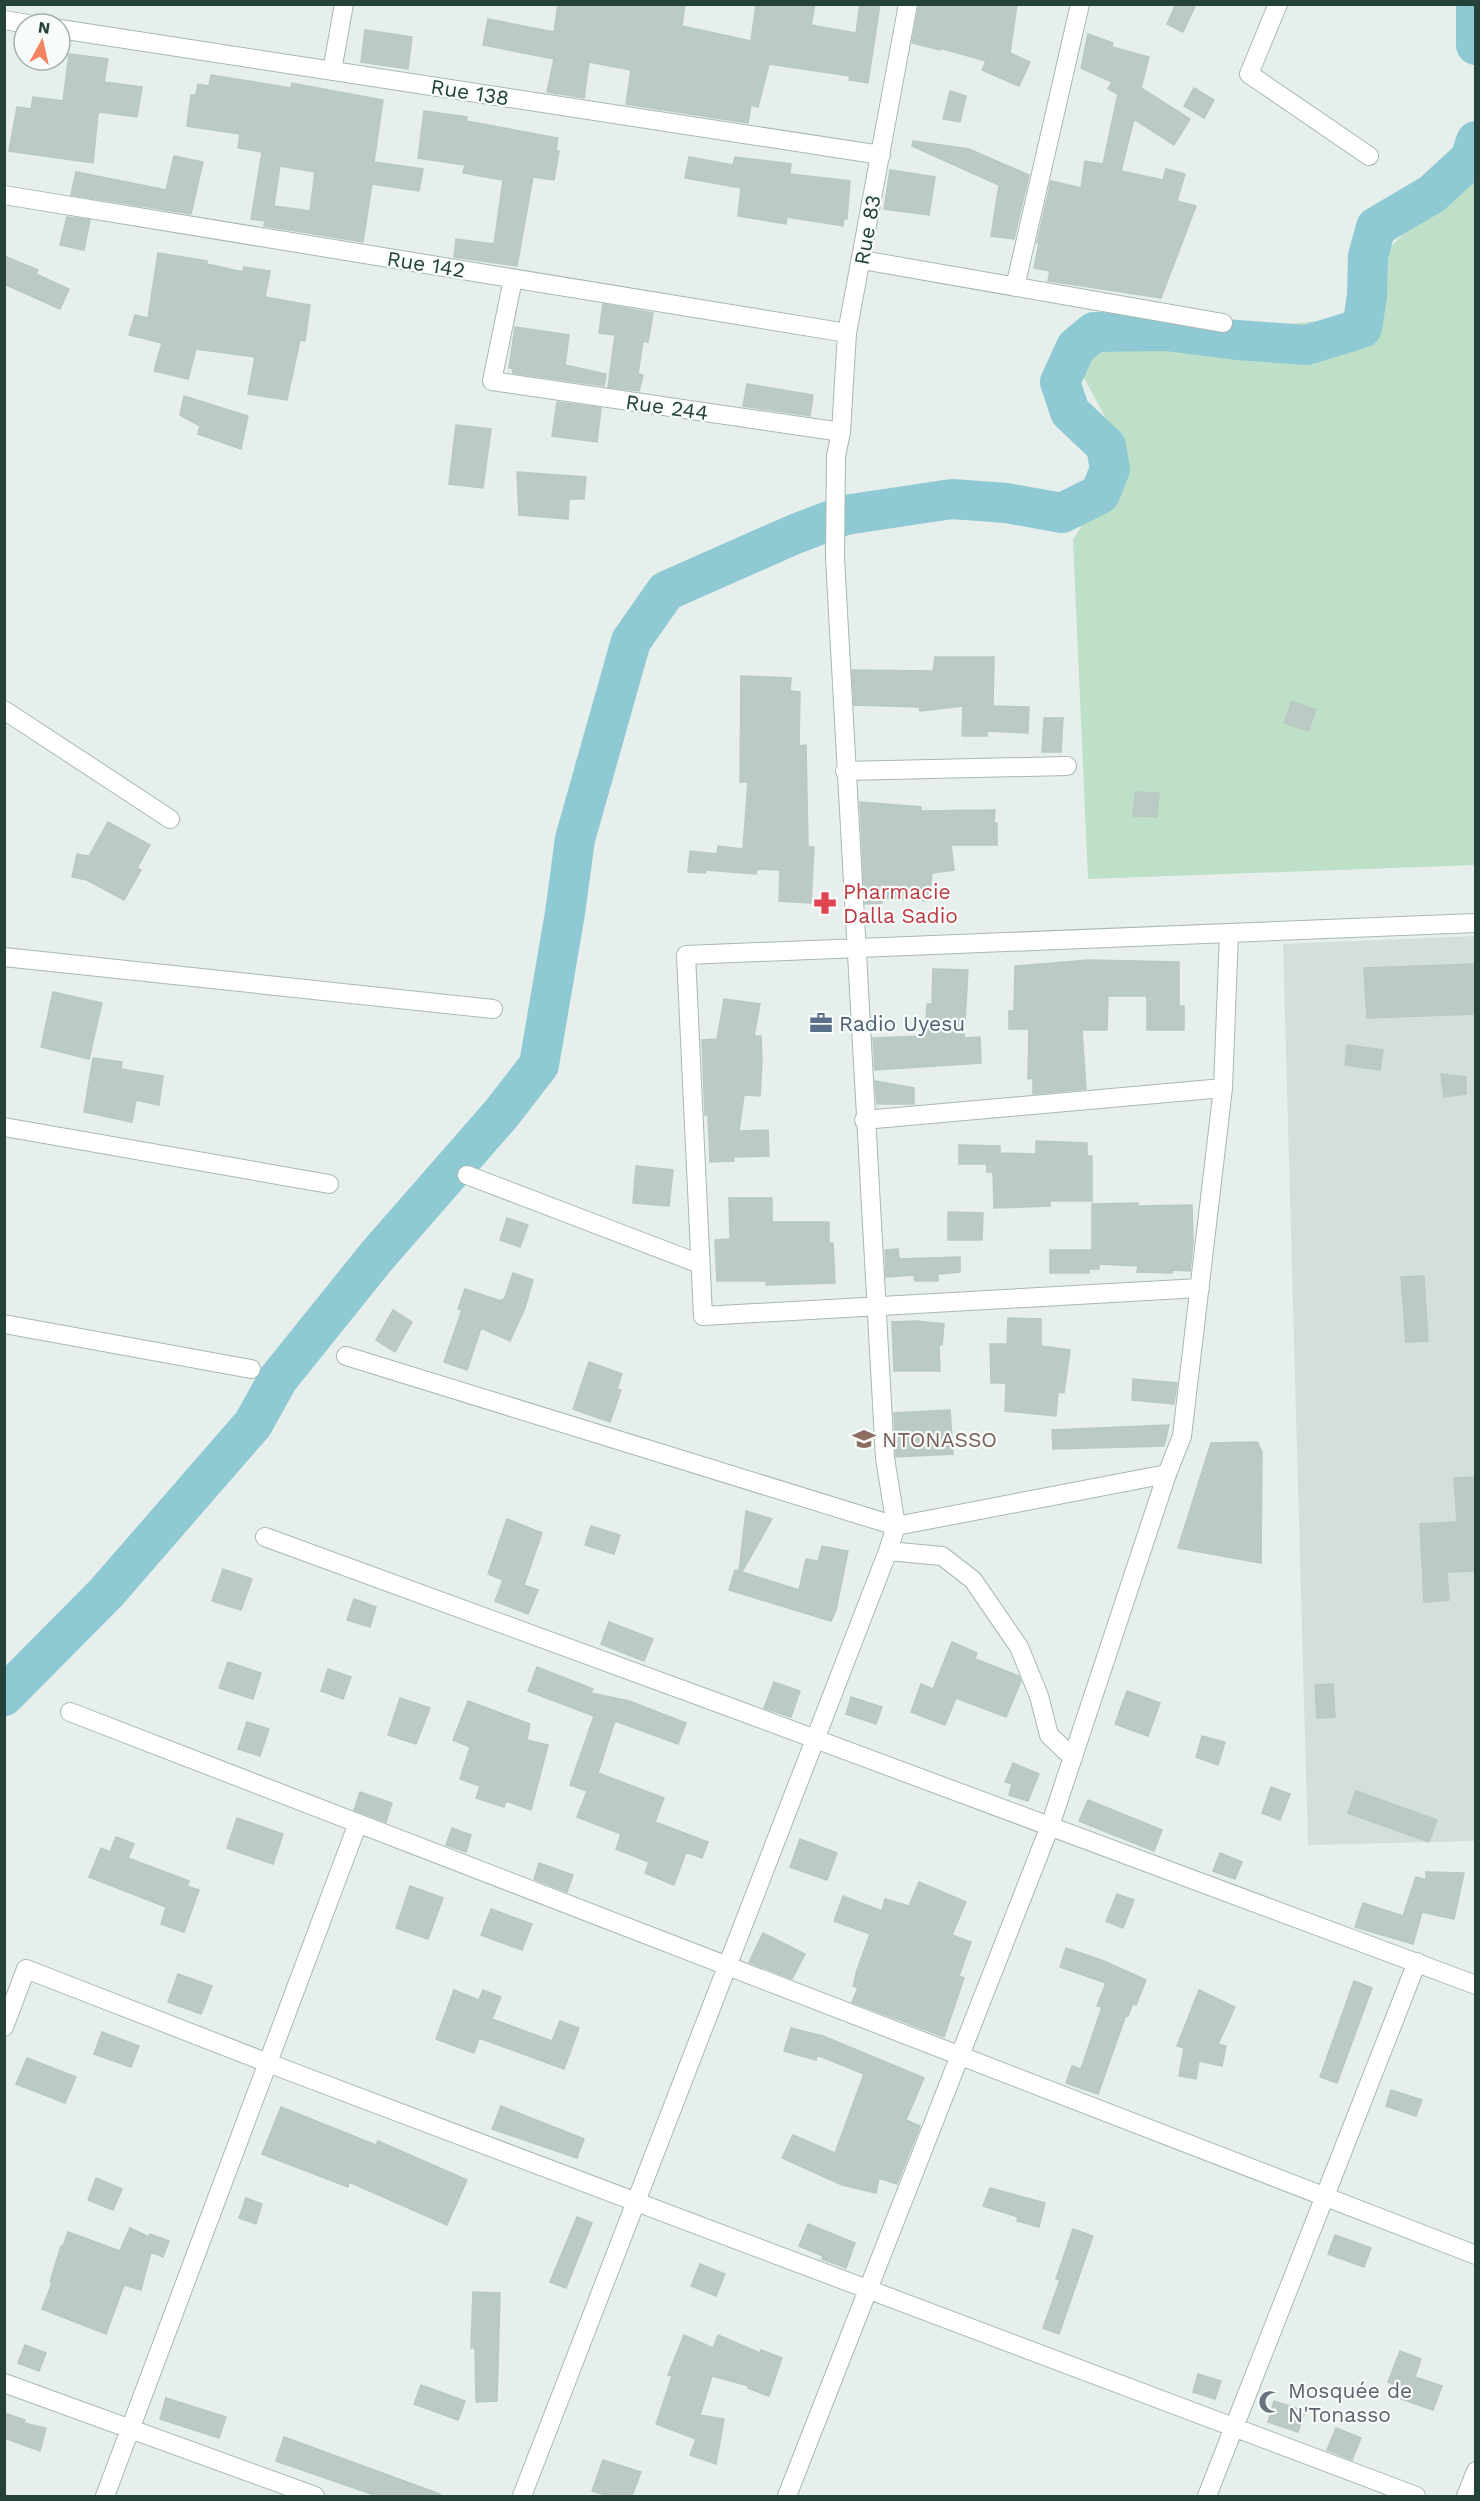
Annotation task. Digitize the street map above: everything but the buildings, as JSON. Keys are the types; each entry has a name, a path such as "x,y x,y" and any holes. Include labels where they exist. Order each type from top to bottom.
{"street":[{"path":"332,71 344,4"},
{"name":"Rue 83","path":"896,1526 885,1458 864,1120 835,558 836,456 841,432 847,333 908,4"},
{"path":"1015,287 1080,4"},
{"path":"1278,4 1249,74 1369,156"},
{"name":"Rue 138","path":"72,31 881,155"},
{"name":"Rue 142","path":"4,195 847,333"},
{"path":"862,260 1223,323"},
{"name":"Rue 244","path":"513,279 492,381 841,432"},
{"path":"4,710 170,819"},
{"path":"845,771 1067,766"},
{"path":"1200,1288 703,1316 686,955 1476,923"},
{"path":"787,2496 1050,1826 1167,1474 1182,1436 1223,1088 1229,933"},
{"path":"4,957 493,1009"},
{"path":"864,1120 1223,1088"},
{"path":"4,1127 329,1184"},
{"path":"467,1175 700,1264"},
{"path":"4,1324 251,1369"},
{"path":"346,1356 896,1526 1167,1474"},
{"path":"522,2496 896,1526"},
{"path":"266,1537 815,1738 1476,1985"},
{"path":"888,1551 942,1556 973,1580 1019,1647 1040,1696 1049,1735 1073,1758"},
{"path":"70,1712 1476,2255"},
{"path":"105,2496 358,1823"},
{"path":"1207,2496 1417,1962"},
{"path":"4,2026 26,1970 1416,2496"},
{"path":"4,2382 315,2496"},
{"path":"1466,2496 1476,2471"}],"shaded area":[{"path":"1475,936 1475,1841 1308,1845 1283,944"}],"green space":[{"path":"1475,166 1475,865 1088,879 1073,540 1125,454 1083,376 1095,348 1342,318 1382,255"}],"waterway":[{"path":"1476,10 1476,45"},
{"path":"4,1696 106,1593 253,1424 278,1379 376,1257 501,1114 539,1065 575,839 631,641 666,591 795,534 845,515 952,499 1006,503 1062,513 1100,494 1110,469 1106,446 1070,412 1060,382 1076,347 1094,332 1166,331 1237,340 1307,345 1362,328 1367,296 1368,256 1376,227 1432,194 1470,159 1476,141"}],"place":[{"name":"Pharmacie Dalla Sadio","path":"825,903"},
{"name":"Radio Uyesu","path":"821,1023"},
{"name":"NTONASSO","path":"864,1439"},
{"name":"Mosquée de N'Tonasso","path":"1270,2402"}]}
